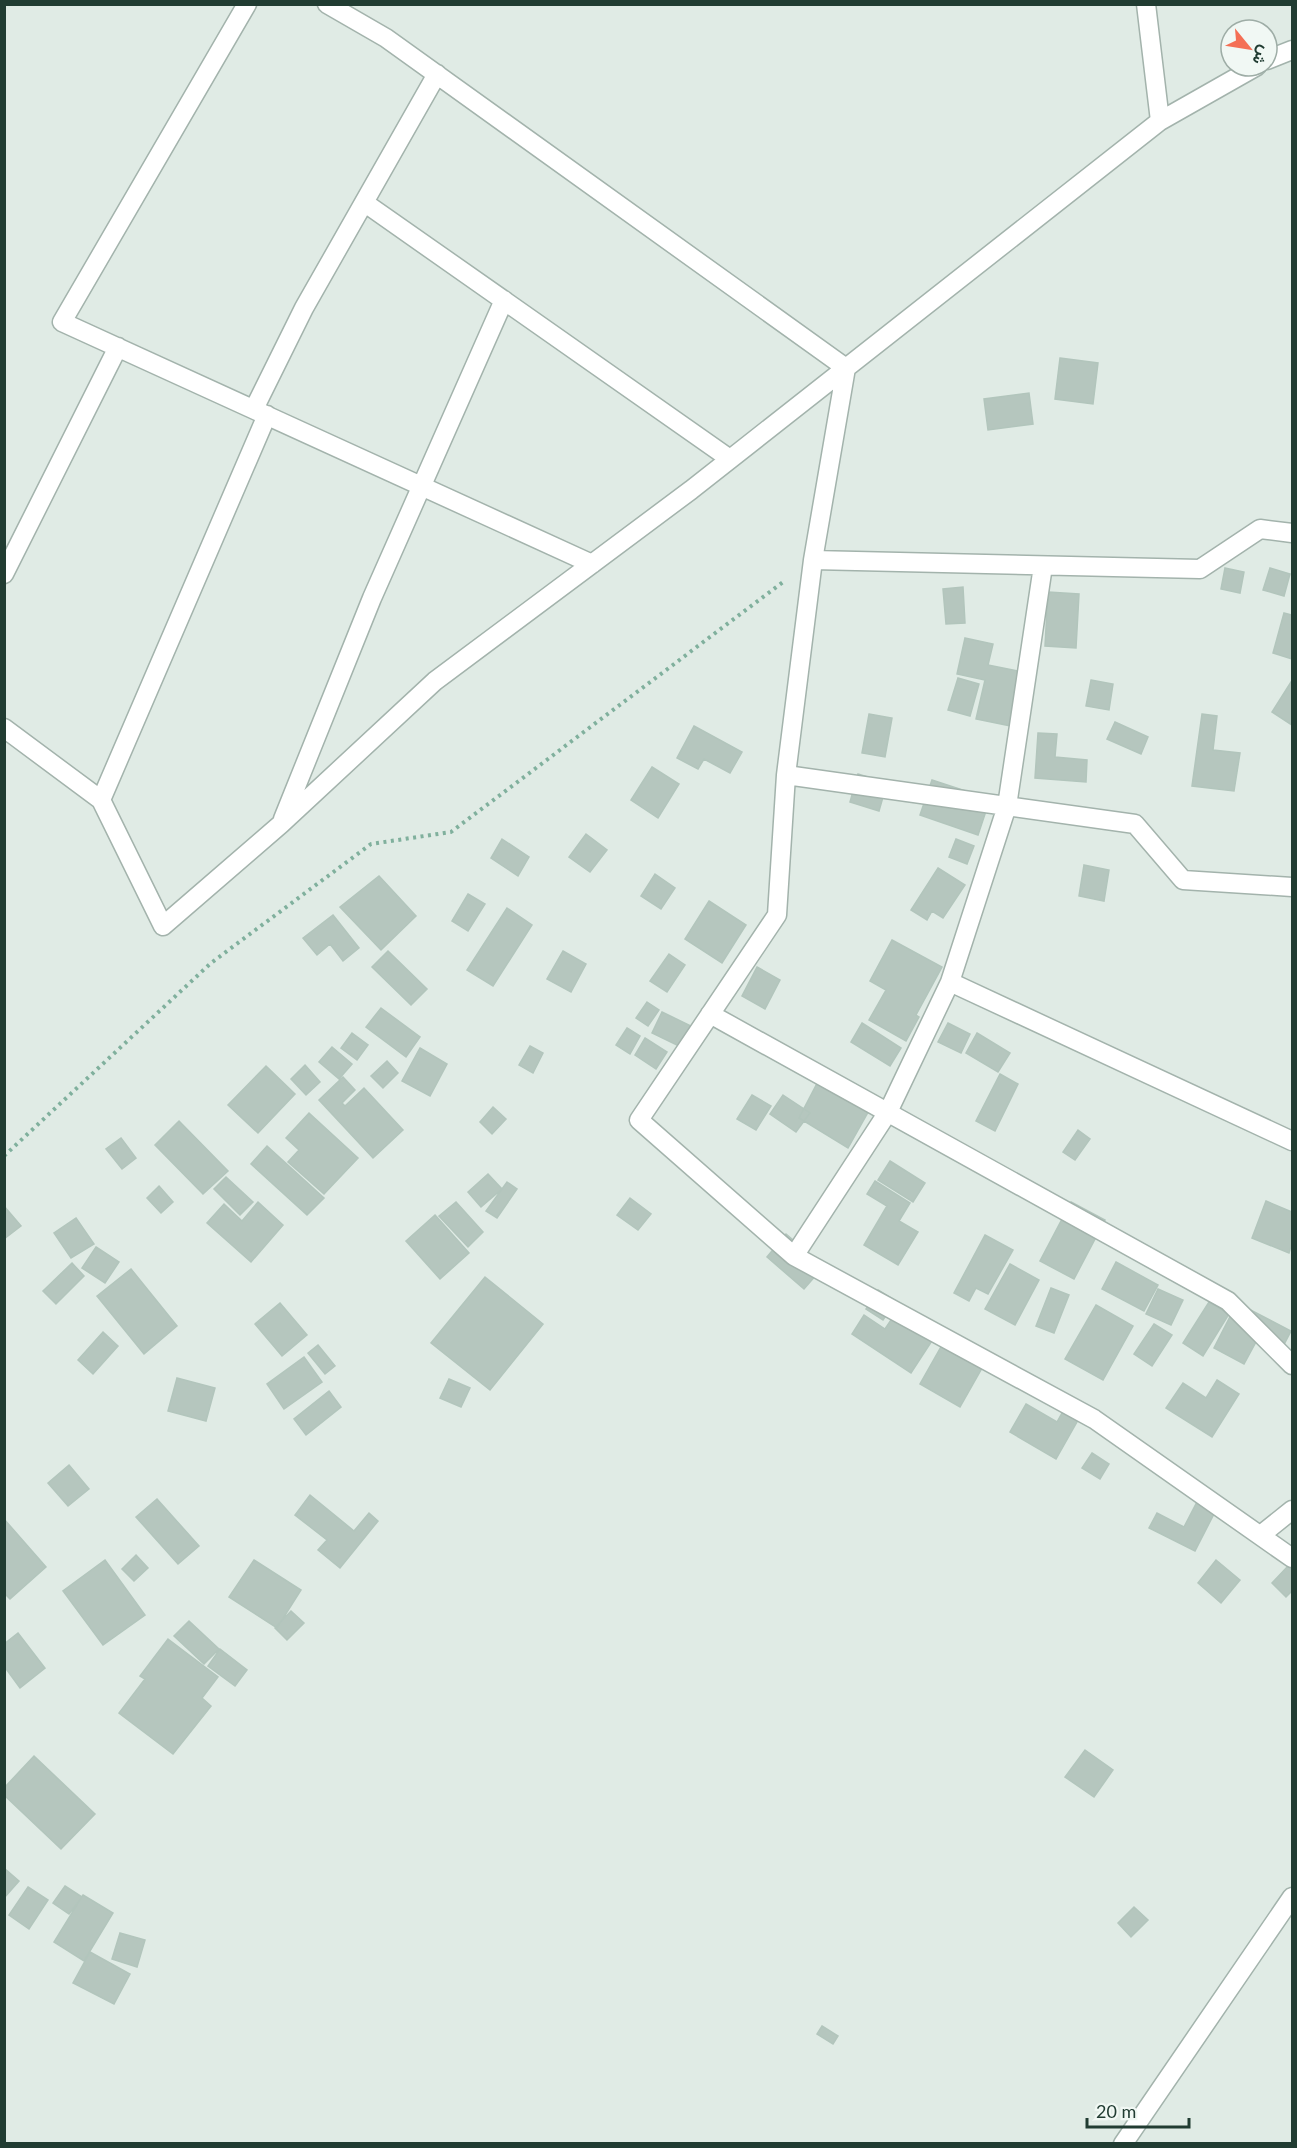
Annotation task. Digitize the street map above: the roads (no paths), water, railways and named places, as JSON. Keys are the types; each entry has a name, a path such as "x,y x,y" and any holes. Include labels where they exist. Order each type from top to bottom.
{"street":[{"path":"247,4 62,322 592,564"},
{"path":"327,4 386,38 846,368"},
{"path":"1144,5 1160,121"},
{"path":"101,800 304,308 437,74"},
{"path":"4,728 101,800 163,926 281,824 435,681 730,459 1160,121 1236,78"},
{"path":"365,203 730,459"},
{"path":"281,824 372,598 504,300"},
{"path":"4,574 118,347"},
{"path":"846,368 813,560 786,775 777,915 639,1120 794,1256 1094,1419 1262,1534 1293,1558"},
{"path":"813,560 1200,569 1260,529 1293,533"},
{"path":"794,1256 888,1112 950,982 1007,806 1043,566"},
{"path":"786,775 1135,824 1183,880 1293,887"},
{"path":"950,982 1293,1142"},
{"path":"710,1014 1228,1301 1293,1365"},
{"path":"1262,1534 1293,1510"},
{"path":"1123,2144 1293,1897"}]}
